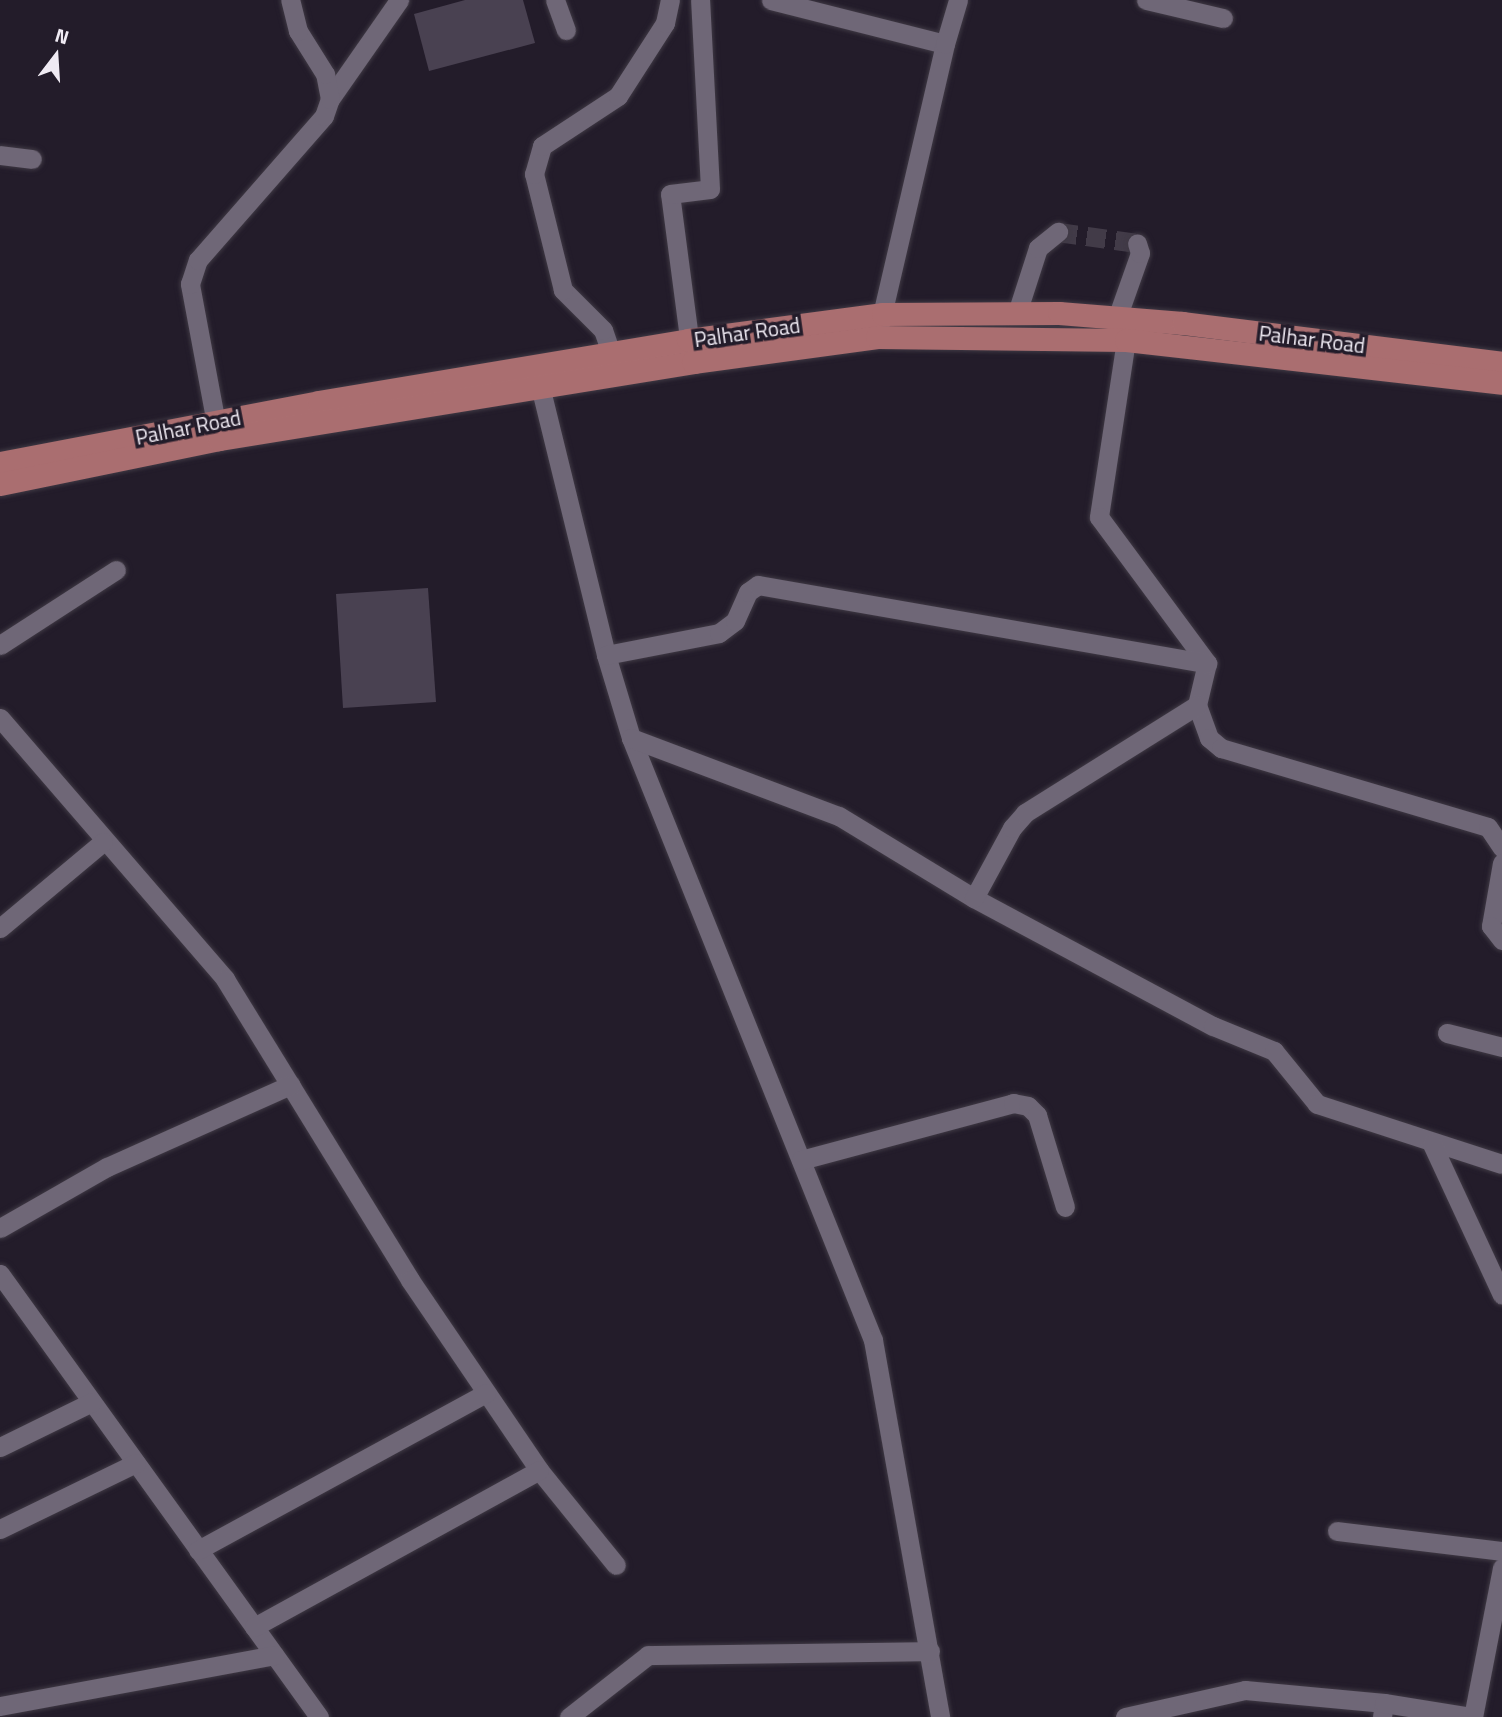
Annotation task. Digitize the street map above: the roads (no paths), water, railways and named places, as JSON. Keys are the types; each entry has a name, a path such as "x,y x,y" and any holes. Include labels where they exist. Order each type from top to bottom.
{"main road":[{"name":"Palhar Road","path":"0,463 217,430 541,390 690,351 883,314 1017,313 1117,318 1502,363"},
{"name":"Palhar Road","path":"0,484 217,430 611,353 690,351 877,337 1126,341 1502,383"}],"street":[{"path":"290,0 298,31 325,74 330,99"},
{"path":"217,430 190,284 198,260 324,116 330,99 399,0"},
{"path":"555,0 566,30"},
{"path":"611,353 598,324 563,290 534,174 542,146 618,96 664,23 670,0"},
{"path":"690,351 670,194 710,188 700,0"},
{"path":"771,0 945,44"},
{"path":"877,337 945,44 958,0"},
{"path":"1146,0 1223,18"},
{"path":"0,155 32,159"},
{"path":"1017,313 1038,248 1058,232"},
{"path":"1117,318 1140,253 1137,243"},
{"path":"1126,341 1099,517 1207,663 1197,705 1209,738 1221,748 1488,827 1502,848"},
{"path":"541,390 606,655 631,738 873,1340 940,1717"},
{"path":"0,645 116,570"},
{"path":"606,655 719,633 736,621 748,592 758,585 1207,663"},
{"path":"974,898 1012,828 1025,813 1197,705"},
{"path":"0,718 103,842 225,979 410,1280 538,1470 616,1565"},
{"path":"631,738 839,816 974,898 1213,1026 1274,1051 1317,1104 1432,1144 1502,1164"},
{"path":"0,928 103,842"},
{"path":"1502,863 1492,926 1502,940"},
{"path":"1447,1032 1502,1047"},
{"path":"0,1228 107,1167 290,1086"},
{"path":"801,1160 1013,1103 1028,1106 1037,1115 1065,1207"},
{"path":"1432,1144 1502,1295"},
{"path":"0,1274 319,1717"},
{"path":"198,1550 486,1393"},
{"path":"0,1447 92,1402"},
{"path":"0,1529 136,1464"},
{"path":"254,1627 538,1470"},
{"path":"1336,1531 1502,1551"},
{"path":"1125,1717 1245,1690 1383,1710 1472,1717 1502,1568"},
{"path":"569,1717 648,1655 930,1651"},
{"path":"0,1706 274,1656"}],"tunnel":[{"path":"1058,232 1137,243"}]}
